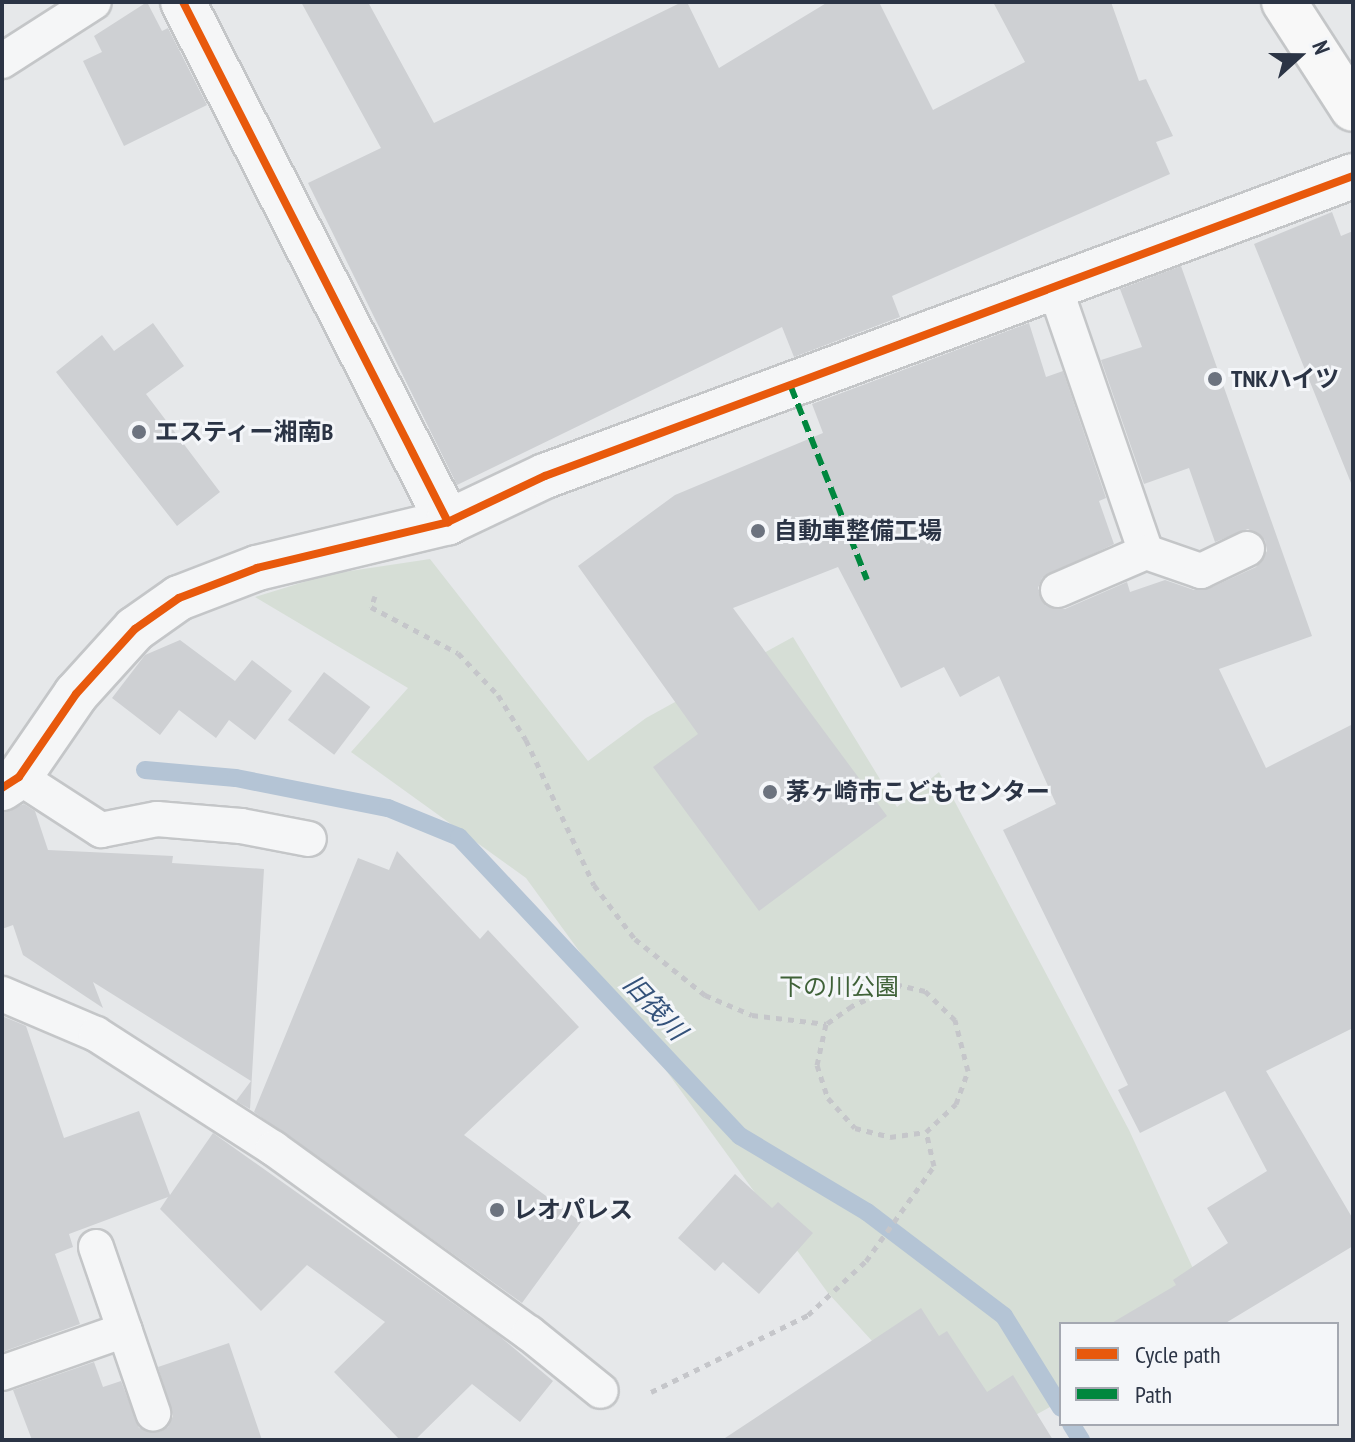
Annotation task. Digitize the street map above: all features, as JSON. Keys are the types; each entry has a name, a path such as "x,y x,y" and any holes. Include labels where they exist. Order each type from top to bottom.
{"highway":[{"path":"1284,2 1353,109"}],"street":[{"path":"183,2 448,522"},
{"path":"11,782 76,694 135,629 179,598 257,568 448,522 545,476 1353,176"}],"lane":[{"path":"2,61 94,2"},
{"path":"1055,288 1146,552"},
{"path":"1058,590 1146,552 1201,571 1247,549"},
{"path":"11,782 101,830 157,819 241,826 309,839"},
{"path":"2,994 96,1034 273,1148 529,1333 601,1391"},
{"path":"96,1247 153,1413"},
{"path":"2,1373 125,1330"}],"path":[{"path":"399,536 371,607 458,653 498,695 526,740 594,885 635,939 705,995 752,1015 826,1024 852,1006 898,985 925,991 955,1020 968,1071 956,1104 926,1132 890,1137 855,1128 828,1098 817,1065 826,1024"},
{"path":"601,1391 633,1400 808,1315 866,1261 934,1166 926,1132"}],"green space":[{"name":"下の川公園","path":"430,559 588,761 646,718 793,637 897,807 939,772 1129,1130 1215,1316 1204,1322 1059,1322 1059,1402 990,1440 963,1440 828,1293 526,878 351,752 408,688 255,597 330,574"}],"building":[{"path":"147,2 162,31 168,28 207,105 124,146 83,61 102,52 94,36"},
{"path":"301,2 368,2 434,123 682,2 687,2 719,68 828,2 879,2 933,110 1025,62 993,2 1111,2 1139,81 1146,79 1173,136 1156,142 1170,174 892,296 900,317 794,357 782,327 457,485 308,183 381,148"},
{"path":"1332,212 1341,236 1353,231 1351,483 1254,244"},
{"path":"1181,266 1312,636 1219,669 1266,768 1353,724 1353,1028 1266,1071 1353,1219 1353,1246 1227,1322 1113,1322 1176,1285 1173,1280 1228,1243 1207,1208 1267,1171 1225,1091 1140,1133 1118,1090 1128,1085 1003,830 1056,804 999,676 960,697 944,667 901,688 838,567 733,608 887,816 759,911 653,767 698,734 578,566 675,495 823,433 812,404 1029,323 1046,377 1063,371 1106,498 1099,501 1114,544 1042,578 1038,588 1046,606 1065,609 1127,582 1130,592 1165,580 1194,590 1208,589 1256,567 1267,551 1265,540 1248,529 1215,542 1189,468 1144,484 1101,360 1142,347 1120,289"},
{"name":"エスティー湘南B","path":"153,323 184,366 146,394 220,492 177,526 56,372 102,335 114,351"},
{"path":"180,640 235,681 252,660 292,691 255,740 229,720 216,738 179,710 160,735 112,698 145,655"},
{"path":"324,672 370,707 334,755 288,720"},
{"path":"24,804 35,811 48,850 173,856 172,863 264,869 250,1109 236,1101 251,1081 93,982 103,1008 23,955 13,925 2,929 2,813"},
{"path":"397,851 480,939 488,930 579,1027 464,1135 581,1222 522,1303 254,1112 358,858 389,870"},
{"path":"2,1016 26,1026 64,1138 139,1111 170,1195 213,1133 498,1335 553,1381 520,1422 472,1384 415,1440 400,1440 334,1372 385,1322 307,1265 261,1311 160,1209 168,1197 69,1234 73,1247 55,1254 80,1324 2,1352"},
{"path":"735,1174 772,1208 778,1202 813,1233 759,1294 723,1262 715,1271 678,1238"},
{"path":"921,1308 939,1336 947,1331 987,1392 1013,1375 1053,1440 722,1440"},
{"path":"229,1343 262,1440 32,1440 13,1390 94,1362 103,1387 121,1381 139,1428 159,1432 168,1427 173,1416 158,1367"}],"waterway":[{"name":"旧筏川","path":"145,770 236,778 388,808 459,837 740,1136 867,1212 1004,1316 1059,1405"},
{"name":"旧筏川","path":"1072,1426 1081,1440"}],"marked path":[{"path":"791,387 867,580"}],"cycle path":[{"path":"183,2 448,522"},
{"path":"2,788 19,777 76,694 135,629 179,598 257,568 448,522 545,476 1353,176"}],"place":[{"name":"TNKハイツ","path":"1215,379"},
{"name":"エスティー湘南B","path":"139,432"},
{"name":"自動車整備工場","path":"758,531"},
{"name":"茅ヶ崎市こどもセンター","path":"770,792"},
{"name":"レオパレス","path":"497,1210"}]}
